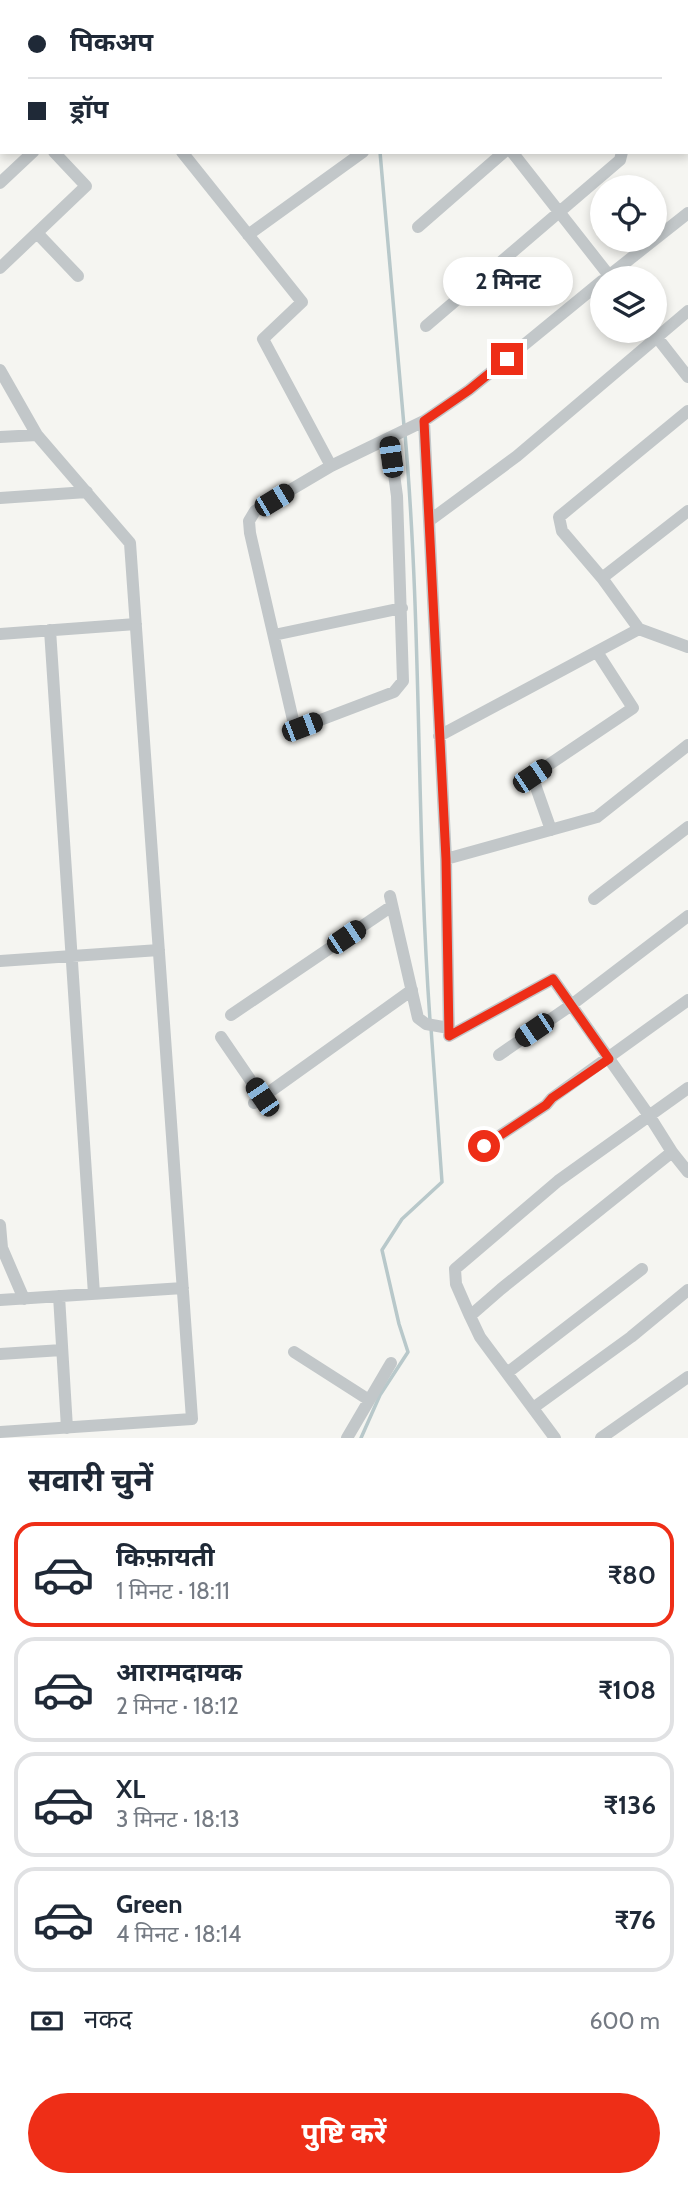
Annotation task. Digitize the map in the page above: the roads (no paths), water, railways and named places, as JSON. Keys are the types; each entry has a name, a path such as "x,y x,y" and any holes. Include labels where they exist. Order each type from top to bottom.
{"street":[{"path":"0,183 31,154"},
{"path":"0,268 86,186 56,154"},
{"path":"184,154 302,302 263,340 331,466"},
{"path":"248,235 360,154"},
{"path":"418,227 502,154"},
{"path":"514,154 598,266"},
{"path":"426,326 620,160 622,154"},
{"path":"622,266 688,213"},
{"path":"37,233 78,276"},
{"path":"393,436 403,681 399,689 302,727 293,720 250,533 249,522 255,511 331,466 393,436 418,424 469,390 590,292"},
{"path":"667,326 688,311"},
{"path":"429,521 517,456 645,343"},
{"path":"662,343 688,377"},
{"path":"0,1432 192,1419 130,543 37,435 2,375"},
{"path":"688,411 559,517 562,531 602,578 639,629 688,647"},
{"path":"418,424 429,521 446,859 449,1036 553,979 688,1172"},
{"path":"0,437 37,435"},
{"path":"0,498 87,492"},
{"path":"602,578 688,512"},
{"path":"274,635 402,608"},
{"path":"0,634 136,624"},
{"path":"439,736 639,629"},
{"path":"50,630 94,1294"},
{"path":"551,830 532,776 632,708 597,652"},
{"path":"446,859 597,817 688,745"},
{"path":"594,899 688,827"},
{"path":"231,1015 391,901 418,1018 426,1024 449,1028"},
{"path":"499,1055 570,1006 688,916"},
{"path":"0,961 159,950"},
{"path":"221,1037 258,1100 411,990"},
{"path":"484,1146 546,1105 688,1000"},
{"path":"555,1438 480,1337 456,1284 455,1269 558,1181 688,1088"},
{"path":"470,1316 672,1152"},
{"path":"0,1225 2,1248 23,1299"},
{"path":"507,1373 642,1269"},
{"path":"0,1300 183,1288"},
{"path":"533,1408 631,1337 688,1290"},
{"path":"58,1296 67,1428"},
{"path":"0,1354 62,1350"},
{"path":"294,1352 369,1400"},
{"path":"347,1438 391,1363"},
{"path":"601,1438 688,1378"}],"waterway":[{"path":"380,154 404,426"},
{"path":"405,434 414,580 430,1020"},
{"path":"361,1438 380,1395 408,1352 382,1250 402,1219 442,1182 431,1028"}]}
